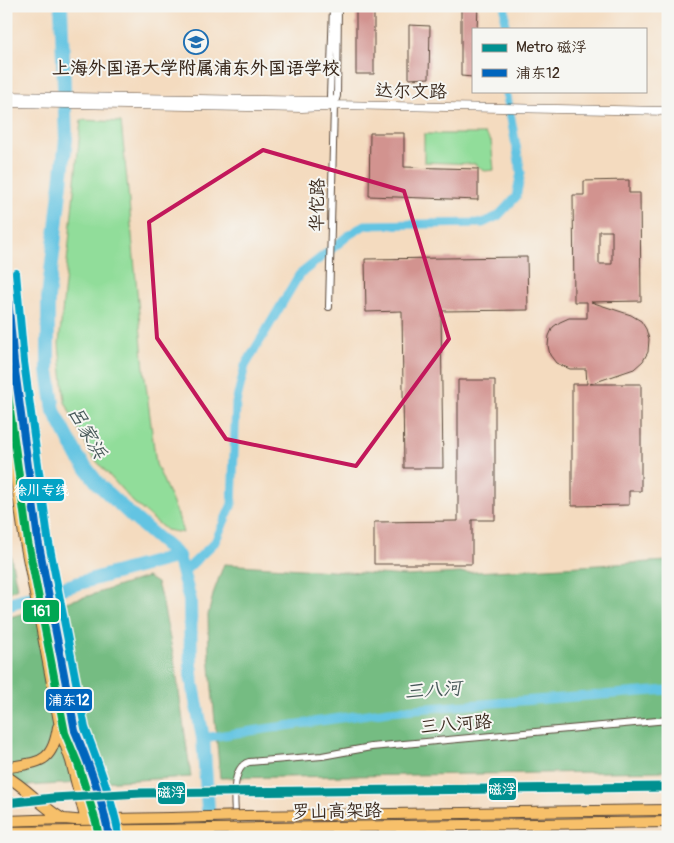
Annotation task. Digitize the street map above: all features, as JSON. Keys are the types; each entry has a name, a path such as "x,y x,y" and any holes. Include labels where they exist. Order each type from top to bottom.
{"main road":[{"path":"6,274 18,397 32,500 46,579 75,731 106,820 109,837"},
{"path":"6,412 9,448 37,608 61,732 71,761 86,821 88,837"},
{"path":"6,768 40,760 48,756 56,740 59,721"},
{"path":"6,776 64,820"},
{"path":"6,820 86,821 246,816 668,810"},
{"name":"罗山高架路","path":"6,832 668,822"}],"street":[{"name":"华佗路","path":"333,6 330,96 334,104"},
{"name":"华佗路","path":"329,307 338,6"},
{"name":"达尔文路","path":"6,96 39,100 326,101 334,104 668,111"},
{"name":"达尔文路","path":"6,103 39,100"},
{"name":"三八河路","path":"237,837 235,782 244,763 322,756 371,747 668,720"}],"highlighted area":[{"path":"263,150 404,191 449,339 356,466 226,439 157,338 149,222"}],"green space":[{"path":"81,120 121,122 144,369 156,464 178,515 183,533 166,530 133,502 91,455 65,402 59,344"},
{"path":"424,134 485,134 491,141 494,170 484,171 475,164 424,162"},
{"path":"6,532 17,588 6,594"},
{"path":"668,561 668,771 220,778 209,655 208,615 224,564 407,576"},
{"path":"147,577 157,583 163,604 175,664 191,777 6,787 6,618 88,596"}],"building":[{"path":"356,6 374,6 374,74 356,74"},
{"path":"461,6 478,6 477,28 472,28 472,77 461,76"},
{"path":"409,25 430,26 429,78 409,79"},
{"path":"370,133 404,133 404,167 478,169 478,200 369,196"},
{"path":"629,180 629,193 640,193 641,301 591,302 631,315 641,321 649,339 648,352 643,361 634,369 590,384 641,384 641,491 629,491 629,505 572,506 572,384 587,384 586,369 570,369 556,363 550,355 548,346 549,336 553,327 569,318 587,318 587,302 574,302 573,195 584,195 584,181","holes":["599,231 612,231 612,264 599,264"]},
{"path":"527,257 528,310 441,311 443,468 404,468 402,311 366,312 365,259"},
{"path":"458,380 495,380 495,520 472,520 472,564 374,564 374,522 458,521"}],"waterway":[{"name":"吕家浜","path":"61,6 66,139 48,298 48,370 54,411 78,457 99,485 178,556 190,600 191,675 203,738 210,837"},
{"path":"505,6 505,28"},
{"path":"182,574 215,542 232,504 236,403 245,366 299,275 349,235 365,225 483,223 498,216 516,197 521,173 506,92"},
{"name":"三八河","path":"6,605 178,556"},
{"name":"三八河","path":"203,738 389,711 668,690"}],"metro line":[{"name":"磁浮","path":"6,803 53,798 141,793 668,787"}],"transit line":[{"name":"徐川专线","path":"16,273 24,362 48,538 85,728 109,795 119,835"},
{"name":"浦东12","path":"6,277 14,363 38,540 75,731 99,796 109,837"},
{"name":"161","path":"6,380 28,542 65,733 78,764 99,837"}],"place":[{"name":"上海外国语大学附属浦东外国语学校","path":"196,42"}]}
